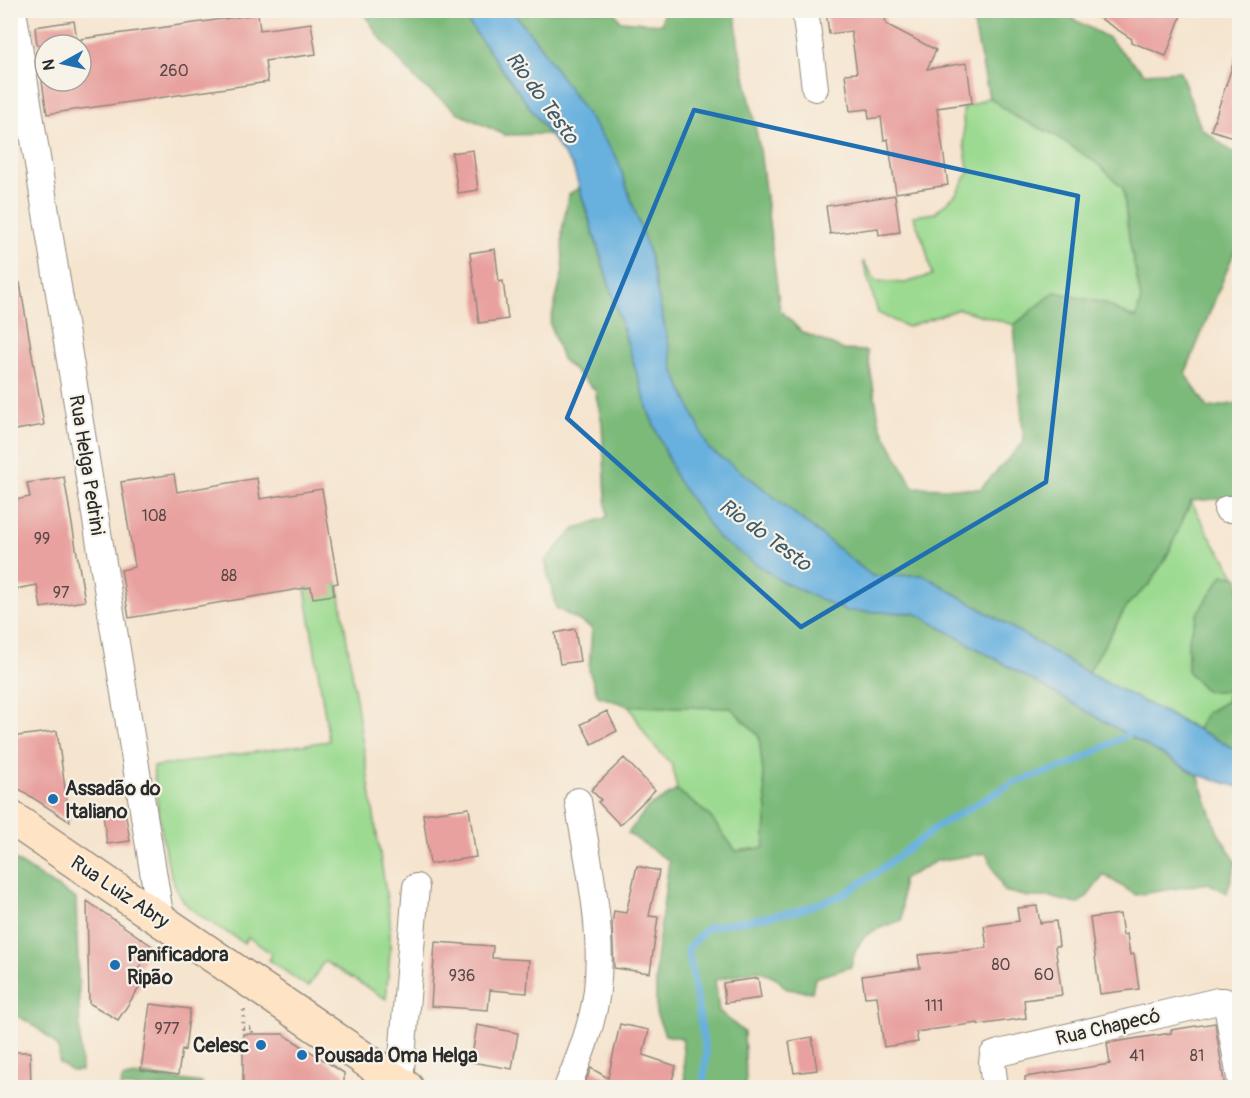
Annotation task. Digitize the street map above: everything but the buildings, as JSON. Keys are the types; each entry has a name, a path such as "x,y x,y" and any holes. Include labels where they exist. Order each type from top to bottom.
{"main road":[{"name":"Rua Luiz Abry","path":"10,817 404,1085"}],"street":[{"name":"Rua Helga Pedrini","path":"13,10 161,920"},
{"path":"805,10 815,88"},
{"path":"567,1088 590,1026 597,992 599,954 597,925 578,801"},
{"path":"404,1085 416,887"},
{"name":"Rua Chapecó","path":"995,1088 993,1055 1218,1001 1224,1001 1227,1006 1239,1078"}],"highlighted area":[{"path":"694,110 1078,196 1046,482 801,627 567,418"}],"green space":[{"path":"363,11 460,11 549,134 505,135 460,114 418,82 377,34"},
{"path":"512,11 614,11 620,21 662,24 663,11 735,11 738,42 760,150 780,310 802,332 844,350 867,351 880,425 913,487 980,489 1024,442 1014,325 1055,292 1103,303 1136,319 1141,299 1129,238 1123,188 1098,164 1053,134 1014,116 989,97 971,11 1061,11 1107,37 1144,73 1180,71 1201,128 1239,159 1239,240 1185,374 1208,408 1239,403 1239,497 1191,501 1168,554 1150,584 1128,604 1088,673 924,575 872,576 754,481 708,449 674,371 649,253 617,158 537,42"},
{"path":"989,97 1014,116 1053,134 1098,164 1123,188 1129,238 1141,299 1137,319 1103,303 1055,292 1014,325 959,309 907,327 878,313 863,261 876,281 905,283 932,275 925,245 913,216 935,213 956,194 969,172 964,145 963,109"},
{"path":"579,188 649,413 677,480 845,611 915,613 1198,775 1217,831 1236,862 1227,893 1208,883 1136,895 1104,875 1086,898 1077,904 1050,897 1028,897 1004,891 986,853 936,861 902,880 902,920 874,930 858,946 851,967 815,978 812,992 787,989 775,977 758,970 715,980 719,1011 744,1032 746,1079 744,1087 682,1087 685,1081 682,1038 665,1035 656,1013 656,960 669,861 628,833 648,807 677,790 709,815 736,851 764,848 767,810 759,736 731,708 629,706 598,696 589,671 592,628 556,608 545,561 575,529 607,517 602,423 595,390 562,359 550,324 563,271 562,230 569,194"},
{"path":"1191,501 1214,544 1235,576 1223,575 1227,701 1206,713 1197,729 1088,673 1128,604 1150,584 1168,554"},
{"path":"1223,575 1239,578 1239,751 1197,729 1206,713 1227,701 1228,691 1206,691 1188,672 1188,641 1198,612"},
{"path":"338,583 390,919 386,999 324,961 308,987 269,960 272,954 248,937 244,943 190,908 181,897 168,863 153,767 329,741 305,588"},
{"path":"629,706 731,708 759,736 767,810 764,848 736,851 709,815 677,790 672,765 649,740"},
{"path":"10,857 76,899 81,1071 72,1071 59,1063 59,1050 44,1033 11,1015"},
{"path":"144,1075 202,1083 202,1087 120,1087 123,1078"}],"water":[{"name":"Rio do Testo","path":"460,11 512,11 537,42 617,158 649,253 674,371 709,449 754,481 872,576 924,575 1088,673 1239,751 1239,787 1198,775 915,613 846,611 783,582 719,539 677,480 649,413 573,167"}],"waterway":[{"path":"703,1088 706,1054 688,948 708,927 798,911 842,895 879,871 938,826 1013,783 1072,764 1134,731"}],"place":[{"name":"Assadão do Italiano","path":"53,799"},
{"name":"Panificadora Ripão","path":"115,965"},
{"name":"Celesc","path":"261,1045"},
{"name":"Pousada Oma Helga","path":"302,1055"}]}
